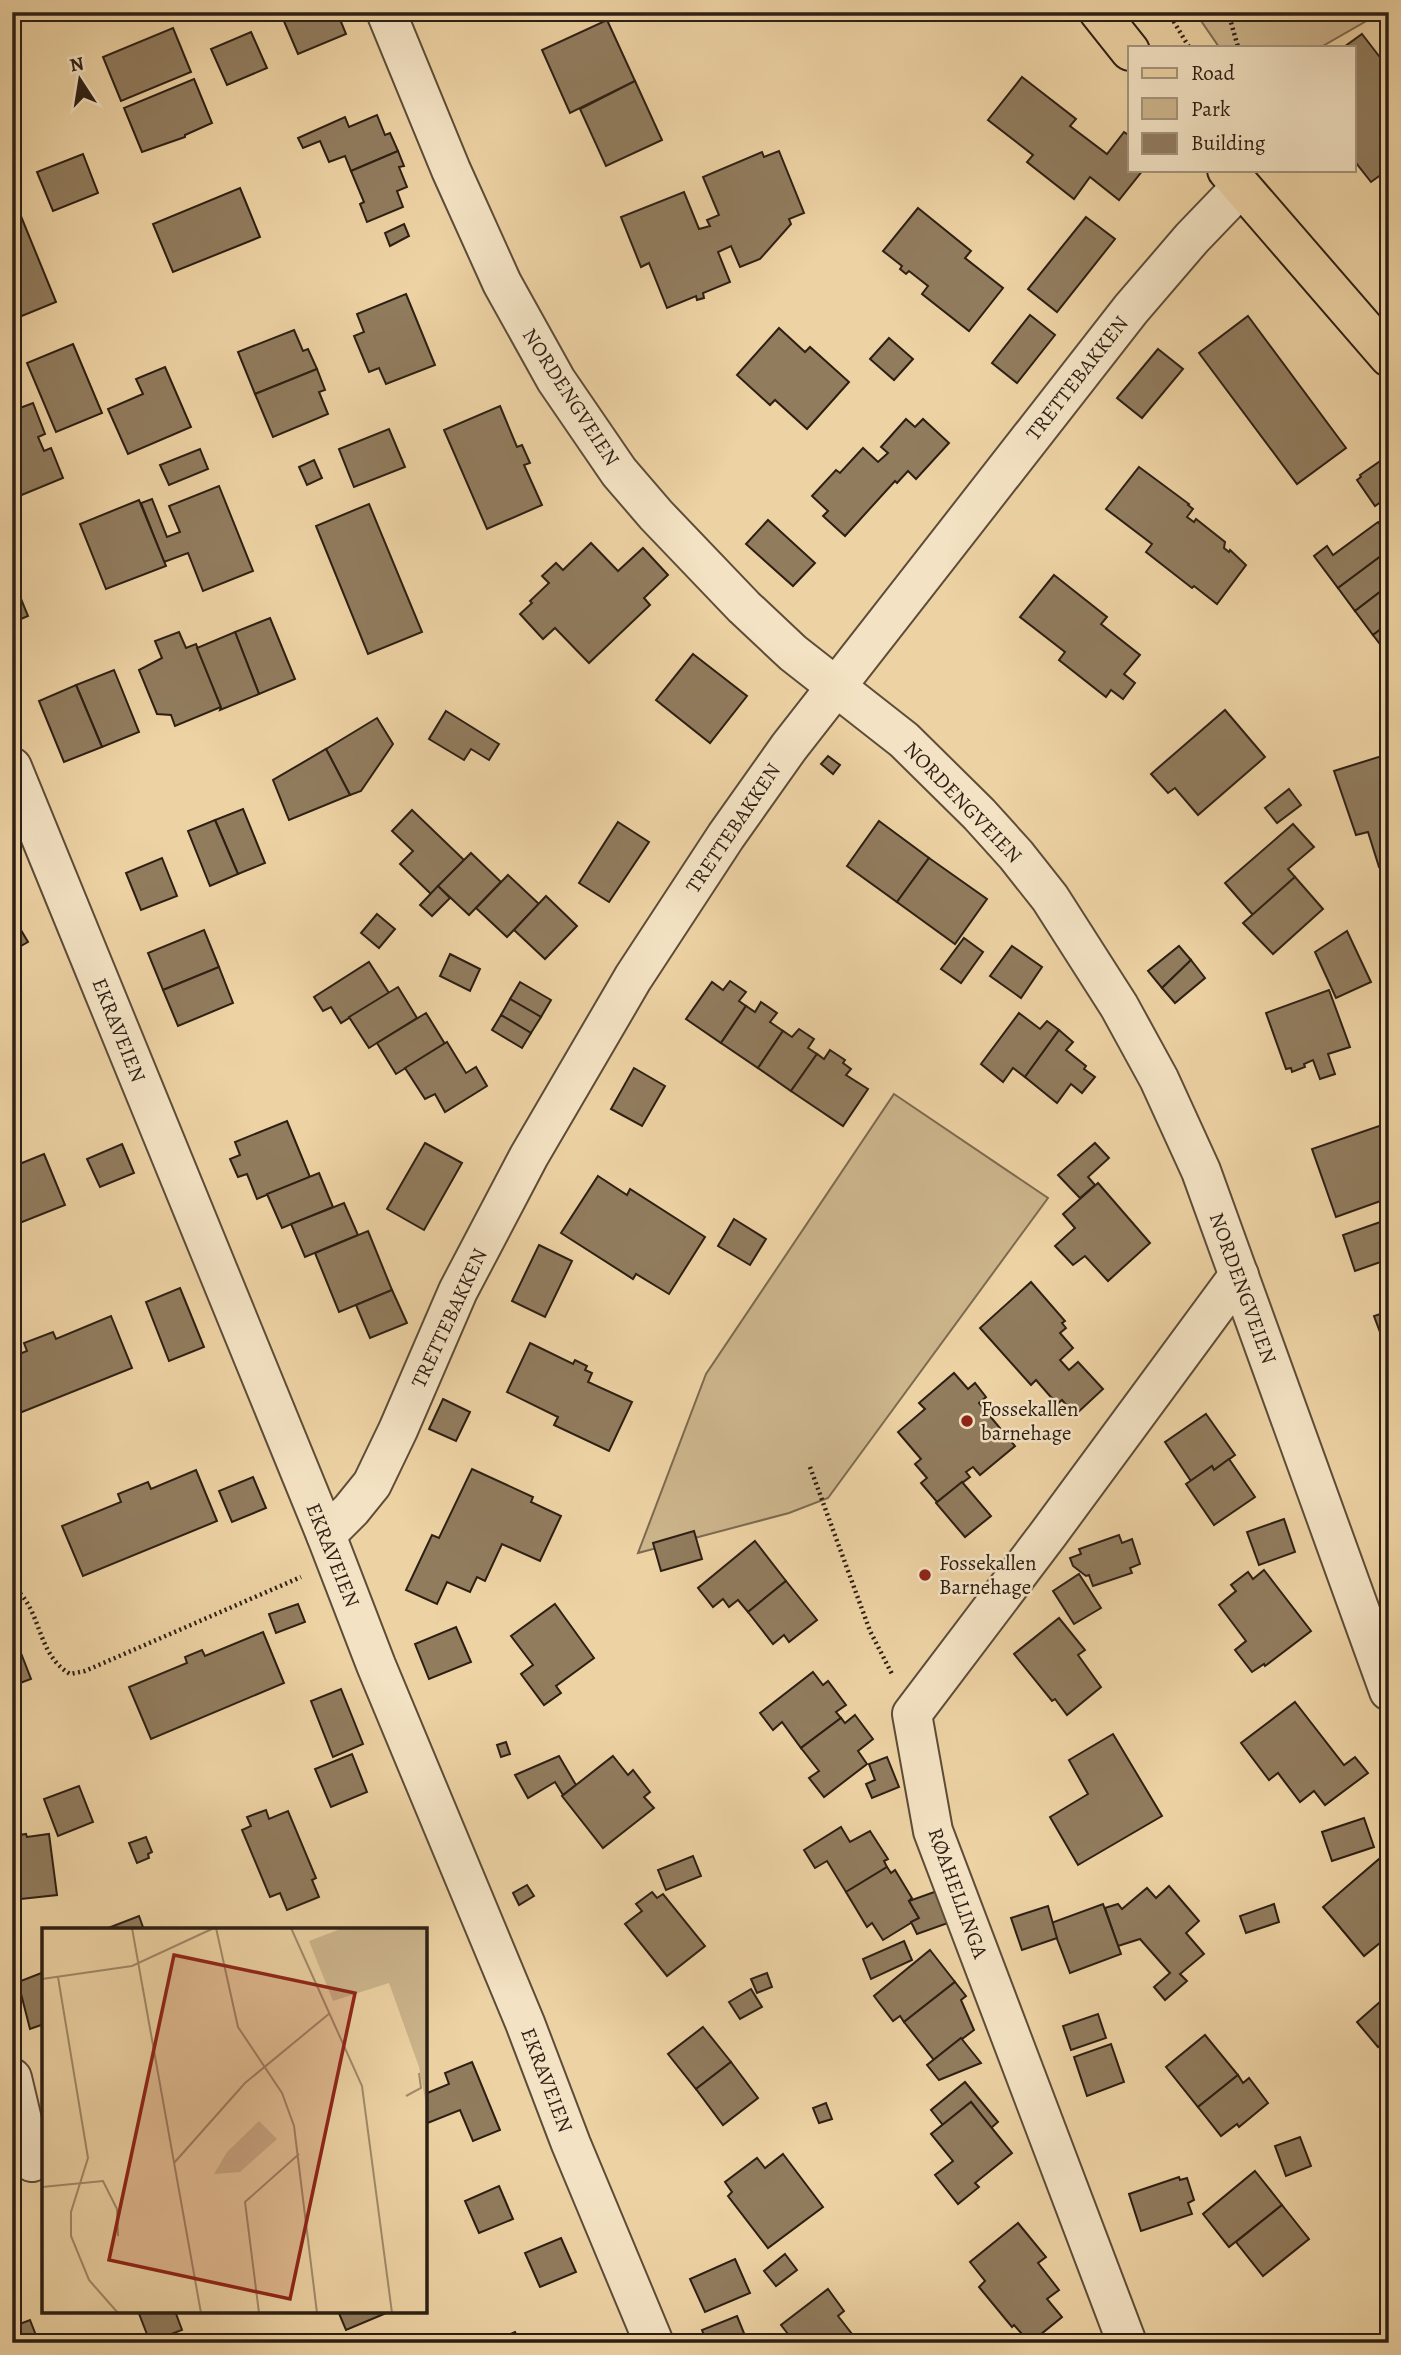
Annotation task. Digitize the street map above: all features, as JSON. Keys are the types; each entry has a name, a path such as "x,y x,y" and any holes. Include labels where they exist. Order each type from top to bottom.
{"main road":[{"path":"1099,12 1128,48"},
{"path":"1234,178 1389,357"}],"street":[{"name":"NORDENGVEIEN","path":"386,12 451,170 502,283 556,380 619,472 695,558 793,653 904,740 943,776 1016,855 1050,898 1119,1006 1159,1079 1201,1171 1389,1691"},
{"name":"TRETTEBAKKEN","path":"331,1548 351,1510 372,1484 457,1291 557,1104 633,978 739,817 837,686 1132,309 1192,238 1234,178"},
{"name":"EKRAVEIEN","path":"12,767 654,2343"},
{"path":"912,1714 1239,1275"},
{"name":"RØAHELLINGA","path":"912,1714 933,1831 1127,2343"},
{"path":"12,2078 32,2162"}],"path":[{"path":"1168,12 1188,46"},
{"path":"1228,12 1238,46"},
{"path":"810,1467 870,1631 912,1714"},
{"path":"12,1586 23,1594 46,1648 57,1666 70,1674 85,1671 331,1548"}],"green space":[{"path":"1195,12 1382,12 1323,46 1218,46"},
{"path":"894,1094 1048,1198 828,1498 789,1513 638,1553 706,1374"}],"building":[{"path":"280,12 337,12 346,34 298,54"},
{"path":"607,20 635,81 570,113 542,50"},
{"path":"173,28 191,72 121,101 103,57"},
{"path":"251,32 267,68 227,85 211,49"},
{"path":"1362,34 1389,69 1389,169 1371,182 1356,163 1356,46 1345,46"},
{"path":"1022,77 1076,119 1070,126 1107,154 1124,132 1128,135 1128,172 1141,172 1119,200 1090,177 1074,199 1027,162 1033,155 988,120"},
{"path":"194,79 212,123 185,137 142,152 124,108"},
{"path":"635,81 662,140 606,166 580,109"},
{"path":"377,115 385,135 390,133 398,151 351,171 345,156 329,162 320,141 303,148 298,138 345,117 349,127"},
{"path":"398,151 404,166 399,167 407,187 397,191 403,207 367,222 360,204 364,202 351,171"},
{"path":"779,151 804,213 789,219 791,224 760,259 740,267 731,246 718,252 730,282 703,293 704,298 697,300 696,296 667,308 649,263 641,267 621,217 684,192 699,229 710,226 707,220 719,215 703,177 762,152 764,157"},
{"path":"83,154 98,193 53,211 37,172"},
{"path":"240,188 260,237 173,272 153,224"},
{"path":"918,208 971,251 965,258 1003,288 969,331 922,294 928,286 909,271 906,274 900,269 902,266 883,251"},
{"path":"18,209 56,302 12,320 12,212"},
{"path":"1086,217 1115,239 1057,312 1028,289"},
{"path":"404,224 409,236 390,246 385,233"},
{"path":"406,294 435,365 386,384 379,368 369,372 354,336 364,332 357,314"},
{"path":"1030,315 1055,335 1017,383 992,363"},
{"path":"1248,316 1346,448 1297,484 1199,353"},
{"path":"779,328 805,352 810,347 849,382 807,429 775,400 770,405 737,375"},
{"path":"294,330 303,351 308,349 317,369 255,394 238,352"},
{"path":"889,338 913,359 894,380 870,359"},
{"path":"73,344 102,413 56,432 27,363"},
{"path":"1158,349 1183,369 1142,418 1117,398"},
{"path":"165,367 191,427 128,454 108,409 143,394 136,379"},
{"path":"317,369 325,390 319,392 328,414 273,437 255,394"},
{"path":"33,403 45,434 38,437 44,451 51,448 63,478 12,499 12,411"},
{"path":"500,406 517,447 522,445 530,463 524,465 542,505 487,529 444,430"},
{"path":"906,419 915,427 923,419 949,443 916,479 908,471 897,483 895,481 845,536 823,516 828,511 812,496 836,470 840,473 863,448 878,462 888,453 881,447"},
{"path":"389,429 405,467 354,487 339,449"},
{"path":"200,449 208,469 169,485 160,465"},
{"path":"1389,455 1389,496 1375,506 1357,480"},
{"path":"314,460 322,478 307,485 299,467"},
{"path":"1139,467 1189,504 1193,509 1187,517 1194,522 1196,519 1225,542 1224,548 1246,565 1217,604 1146,552 1152,544 1106,509"},
{"path":"219,486 253,571 203,591 188,553 164,562 141,503 152,499 167,537 180,532 169,506"},
{"path":"139,500 166,566 106,589 80,524"},
{"path":"369,504 422,632 368,654 316,526"},
{"path":"768,520 815,563 793,586 746,544"},
{"path":"1378,522 1389,535 1389,550 1338,588 1314,556 1327,546 1333,555"},
{"path":"591,543 618,571 643,548 668,575 644,598 650,605 589,663 555,628 543,639 520,614 549,583 542,576 556,563 563,570"},
{"path":"1389,550 1389,585 1355,611 1338,588"},
{"path":"1054,575 1107,617 1101,624 1140,655 1124,674 1135,683 1123,699 1111,690 1106,697 1059,660 1065,652 1020,617"},
{"path":"12,577 28,616 12,623"},
{"path":"1389,585 1389,623 1373,635 1355,611"},
{"path":"270,618 295,679 259,694 235,632"},
{"path":"1389,623 1389,656 1373,635"},
{"path":"179,632 186,648 196,644 221,707 175,726 171,715 157,714 139,670 162,658 155,641"},
{"path":"235,632 259,694 220,710 197,648"},
{"path":"693,654 747,696 710,743 656,700"},
{"path":"114,670 139,732 102,747 76,685"},
{"path":"76,685 102,747 64,762 39,701"},
{"path":"1225,710 1265,757 1198,815 1175,788 1168,793 1151,774"},
{"path":"446,711 499,744 489,760 471,749 464,760 429,739"},
{"path":"377,718 393,744 361,791 350,795 326,749"},
{"path":"326,749 350,795 289,820 273,780"},
{"path":"1388,754 1389,864 1379,867 1368,832 1356,835 1334,771"},
{"path":"828,756 840,765 833,774 821,764"},
{"path":"1289,789 1301,805 1277,823 1265,808"},
{"path":"243,809 265,863 238,874 215,820"},
{"path":"412,810 464,860 431,894 400,864 413,851 392,831"},
{"path":"215,820 238,874 210,886 188,831"},
{"path":"879,821 929,858 897,902 847,866"},
{"path":"618,822 649,842 609,902 579,883"},
{"path":"1293,824 1314,847 1288,869 1295,877 1253,915 1225,883"},
{"path":"471,853 501,882 469,915 438,886"},
{"path":"162,858 177,896 141,910 126,873"},
{"path":"929,858 987,899 955,944 897,902"},
{"path":"508,875 539,904 507,937 476,908"},
{"path":"1295,877 1323,909 1273,954 1243,923"},
{"path":"438,886 450,898 432,916 420,905"},
{"path":"546,896 577,926 545,959 514,930"},
{"path":"377,914 395,929 379,948 361,933"},
{"path":"12,915 28,942 12,951"},
{"path":"204,930 219,967 163,990 148,953"},
{"path":"1347,931 1371,982 1336,998 1315,952"},
{"path":"964,938 983,952 961,983 941,969"},
{"path":"1012,946 1042,967 1021,998 990,976"},
{"path":"1179,946 1191,960 1162,988 1148,971"},
{"path":"450,954 480,969 470,991 440,976"},
{"path":"1191,960 1205,978 1175,1003 1162,988"},
{"path":"369,962 389,993 341,1023 331,1007 323,1011 314,997"},
{"path":"219,967 233,1003 178,1026 163,990"},
{"path":"730,981 746,992 739,1001 746,1006 721,1043 686,1019 712,982 723,990"},
{"path":"520,982 551,1000 541,1017 510,999"},
{"path":"398,987 417,1018 369,1048 349,1017"},
{"path":"1329,990 1350,1047 1328,1054 1335,1074 1320,1079 1313,1060 1304,1064 1305,1067 1292,1072 1291,1068 1286,1069 1266,1013"},
{"path":"510,999 541,1017 531,1033 501,1015"},
{"path":"761,1002 777,1013 770,1022 783,1031 758,1068 721,1043 746,1006 755,1012"},
{"path":"426,1013 445,1044 396,1074 377,1043"},
{"path":"1019,1013 1040,1029 1047,1021 1059,1030 1025,1077 1013,1068 1003,1082 981,1064"},
{"path":"501,1015 531,1033 522,1048 492,1030"},
{"path":"799,1029 814,1039 808,1048 817,1054 791,1091 758,1068 783,1031 792,1037"},
{"path":"1059,1030 1073,1042 1066,1050 1095,1077 1082,1093 1071,1084 1057,1103 1025,1077"},
{"path":"447,1042 466,1073 476,1067 487,1086 445,1112 435,1094 425,1099 405,1068"},
{"path":"830,1050 845,1060 843,1063 851,1069 846,1075 868,1089 843,1126 791,1091 817,1054 824,1059"},
{"path":"634,1068 665,1086 642,1126 611,1109"},
{"path":"287,1121 310,1177 257,1199 247,1174 238,1177 230,1159 240,1155 235,1142"},
{"path":"1385,1124 1389,1135 1389,1198 1336,1217 1312,1149"},
{"path":"425,1143 462,1163 424,1230 387,1209"},
{"path":"1095,1143 1109,1158 1088,1177 1095,1185 1080,1198 1058,1175"},
{"path":"122,1144 134,1173 100,1187 87,1159"},
{"path":"44,1154 65,1205 12,1226 12,1167"},
{"path":"319,1173 333,1207 282,1228 267,1194"},
{"path":"598,1176 627,1195 630,1189 705,1237 669,1294 636,1274 633,1279 561,1233"},
{"path":"1098,1183 1150,1243 1108,1281 1085,1256 1073,1265 1055,1246 1075,1228 1063,1214"},
{"path":"344,1203 358,1235 305,1257 291,1224"},
{"path":"734,1219 766,1239 750,1265 718,1246"},
{"path":"1389,1219 1389,1259 1355,1271 1343,1235"},
{"path":"368,1231 392,1290 339,1312 315,1253"},
{"path":"539,1245 572,1261 545,1317 512,1301"},
{"path":"1031,1282 1065,1321 1062,1323 1066,1328 1060,1333 1073,1348 1060,1360 1069,1370 1078,1362 1103,1389 1075,1415 1062,1400 1057,1404 1036,1380 1031,1385 980,1328"},
{"path":"180,1288 204,1347 169,1361 146,1302"},
{"path":"392,1290 407,1323 370,1338 356,1305"},
{"path":"1389,1311 1389,1356 1374,1316"},
{"path":"111,1316 132,1368 12,1416 12,1357 27,1351 24,1343 53,1332 56,1339"},
{"path":"530,1343 573,1364 575,1360 587,1366 585,1370 592,1373 588,1382 632,1402 609,1451 554,1425 558,1417 507,1392"},
{"path":"954,1373 968,1389 975,1383 986,1397 979,1403 1015,1446 980,1475 973,1467 966,1472 970,1477 937,1502 921,1483 927,1478 915,1464 921,1459 898,1432 925,1409 919,1403"},
{"path":"443,1399 470,1412 456,1441 429,1429"},
{"path":"1206,1414 1235,1455 1214,1470 1212,1466 1191,1481 1165,1442"},
{"path":"1229,1459 1255,1497 1214,1525 1186,1484 1212,1466 1214,1470"},
{"path":"472,1469 533,1497 531,1502 561,1516 540,1561 502,1544 485,1581 477,1577 470,1592 447,1582 437,1604 406,1590 432,1535 439,1538"},
{"path":"196,1470 217,1521 83,1576 62,1526 121,1502 118,1494 148,1482 151,1489"},
{"path":"253,1477 266,1508 232,1522 219,1491"},
{"path":"962,1482 991,1516 965,1537 936,1503"},
{"path":"1284,1519 1295,1552 1259,1565 1247,1532"},
{"path":"694,1531 702,1559 661,1571 653,1543"},
{"path":"1119,1535 1122,1543 1132,1539 1140,1564 1130,1568 1132,1573 1093,1586 1089,1575 1086,1576 1073,1566 1070,1558 1081,1554 1079,1549"},
{"path":"755,1541 786,1581 748,1612 738,1600 729,1607 723,1599 713,1607 698,1588"},
{"path":"1264,1570 1311,1631 1265,1666 1264,1664 1252,1672 1235,1650 1246,1641 1219,1605 1236,1591 1231,1585 1248,1572 1253,1579"},
{"path":"1079,1574 1101,1608 1074,1624 1053,1591"},
{"path":"786,1581 817,1620 789,1642 784,1635 773,1644 748,1612"},
{"path":"298,1604 305,1622 276,1633 269,1614"},
{"path":"555,1604 594,1658 556,1686 561,1693 544,1705 521,1674 533,1665 511,1636"},
{"path":"1059,1618 1085,1650 1078,1655 1101,1687 1067,1715 1055,1699 1052,1701 1014,1654"},
{"path":"456,1627 471,1662 429,1679 415,1644"},
{"path":"12,1630 31,1679 12,1686"},
{"path":"263,1632 284,1683 151,1739 129,1687 187,1663 185,1657 202,1650 205,1656"},
{"path":"813,1672 823,1685 828,1681 846,1705 836,1712 841,1718 801,1748 782,1722 773,1730 760,1713"},
{"path":"341,1689 363,1744 333,1757 311,1701"},
{"path":"1295,1702 1344,1765 1355,1757 1368,1773 1325,1805 1314,1791 1300,1802 1278,1773 1269,1780 1241,1743"},
{"path":"855,1715 873,1739 858,1751 867,1764 824,1797 809,1778 819,1771 801,1748 841,1718 845,1723"},
{"path":"1113,1734 1162,1816 1078,1865 1050,1817 1088,1794 1069,1760"},
{"path":"506,1742 510,1754 501,1757 497,1745"},
{"path":"352,1754 367,1792 331,1807 315,1769"},
{"path":"559,1756 576,1785 563,1795 555,1782 528,1798 515,1775"},
{"path":"613,1756 628,1775 633,1770 650,1792 644,1797 654,1808 603,1848 562,1796"},
{"path":"887,1757 899,1787 872,1798 866,1784 875,1780 869,1764"},
{"path":"79,1786 93,1822 58,1836 44,1799"},
{"path":"266,1810 269,1819 288,1811 316,1878 312,1880 319,1897 287,1910 280,1893 270,1897 242,1830 251,1826 247,1817"},
{"path":"1364,1818 1374,1847 1332,1861 1322,1832"},
{"path":"841,1827 850,1842 870,1831 888,1859 884,1861 887,1867 846,1892 827,1861 815,1868 804,1850"},
{"path":"26,1834 27,1837 49,1834 57,1895 12,1900 12,1839 14,1836"},
{"path":"146,1837 152,1852 148,1854 149,1858 137,1863 129,1843"},
{"path":"693,1856 701,1876 666,1890 658,1870"},
{"path":"1379,1859 1389,1871 1389,1942 1386,1938 1364,1956 1323,1907"},
{"path":"887,1867 891,1873 895,1870 912,1898 909,1901 919,1918 883,1940 872,1923 867,1927 846,1892"},
{"path":"527,1885 534,1896 519,1905 513,1893"},
{"path":"1169,1886 1199,1921 1186,1933 1204,1954 1180,1974 1187,1981 1165,2000 1154,1987 1170,1973 1140,1939 1118,1946 1105,1908 1118,1904 1122,1909 1147,1888 1156,1898"},
{"path":"937,1891 948,1923 917,1934 911,1922 919,1918 909,1901"},
{"path":"652,1892 657,1898 663,1894 705,1946 667,1976 625,1924 642,1911 636,1904"},
{"path":"1103,1904 1121,1954 1070,1973 1051,1923"},
{"path":"1274,1904 1279,1922 1246,1933 1240,1916"},
{"path":"1048,1906 1057,1938 1022,1950 1011,1918"},
{"path":"139,1916 143,1928 108,1928"},
{"path":"904,1941 912,1960 871,1979 863,1959"},
{"path":"930,1950 955,1982 904,2022 900,2016 893,2021 874,1996"},
{"path":"42,1973 42,2025 30,2029 18,1982"},
{"path":"767,1973 772,1987 757,1993 751,1979"},
{"path":"955,1982 966,1996 961,2000 974,2030 934,2060 904,2022"},
{"path":"751,1989 762,2007 740,2019 729,2002"},
{"path":"1389,1994 1389,2045 1385,2041 1378,2047 1357,2022"},
{"path":"1098,2014 1106,2038 1071,2050 1063,2026"},
{"path":"703,2027 731,2062 696,2089 668,2054"},
{"path":"1205,2035 1238,2075 1198,2107 1166,2067"},
{"path":"961,2038 981,2063 939,2080 927,2065"},
{"path":"1111,2044 1124,2082 1087,2096 1074,2057"},
{"path":"472,2062 500,2130 473,2141 460,2110 427,2123 427,2093 449,2084 445,2073"},
{"path":"731,2062 758,2098 723,2125 696,2089"},
{"path":"1238,2075 1243,2083 1249,2078 1268,2103 1239,2127 1237,2124 1221,2136 1198,2107"},
{"path":"965,2082 998,2122 991,2128 971,2102 943,2125 931,2110"},
{"path":"971,2102 1012,2153 975,2183 979,2187 958,2204 935,2175 953,2161 931,2134"},
{"path":"826,2103 832,2119 819,2123 813,2108"},
{"path":"1300,2137 1311,2166 1286,2176 1275,2146"},
{"path":"783,2154 823,2207 768,2248 728,2196 732,2192 725,2182 757,2158 765,2168"},
{"path":"1255,2171 1282,2205 1229,2247 1203,2214"},
{"path":"1179,2177 1180,2180 1187,2178 1194,2200 1188,2203 1192,2214 1141,2231 1129,2194"},
{"path":"499,2186 513,2219 479,2233 465,2201"},
{"path":"1282,2205 1309,2239 1263,2276 1236,2242"},
{"path":"1018,2223 1046,2257 1038,2263 1059,2290 1047,2299 1062,2317 1030,2343 1014,2325 1012,2327 979,2287 985,2281 970,2262"},
{"path":"561,2238 576,2272 540,2287 525,2253"},
{"path":"785,2254 797,2270 776,2286 764,2271"},
{"path":"735,2259 750,2293 705,2312 690,2279"},
{"path":"828,2289 844,2311 838,2316 859,2343 795,2343 781,2325"},
{"path":"139,2313 176,2313 182,2330 150,2342"},
{"path":"339,2313 386,2313 346,2330"},
{"path":"737,2316 748,2343 707,2343 702,2330"},
{"path":"30,2320 39,2343 12,2343 12,2327"},
{"path":"515,2332 520,2343 490,2343"},
{"path":"1065,2335 1066,2343 1030,2343 1033,2341"}],"place":[{"name":"Fossekallen barnehage","path":"967,1421"},
{"name":"Fossekallen Barnehage","path":"925,1575"}]}
